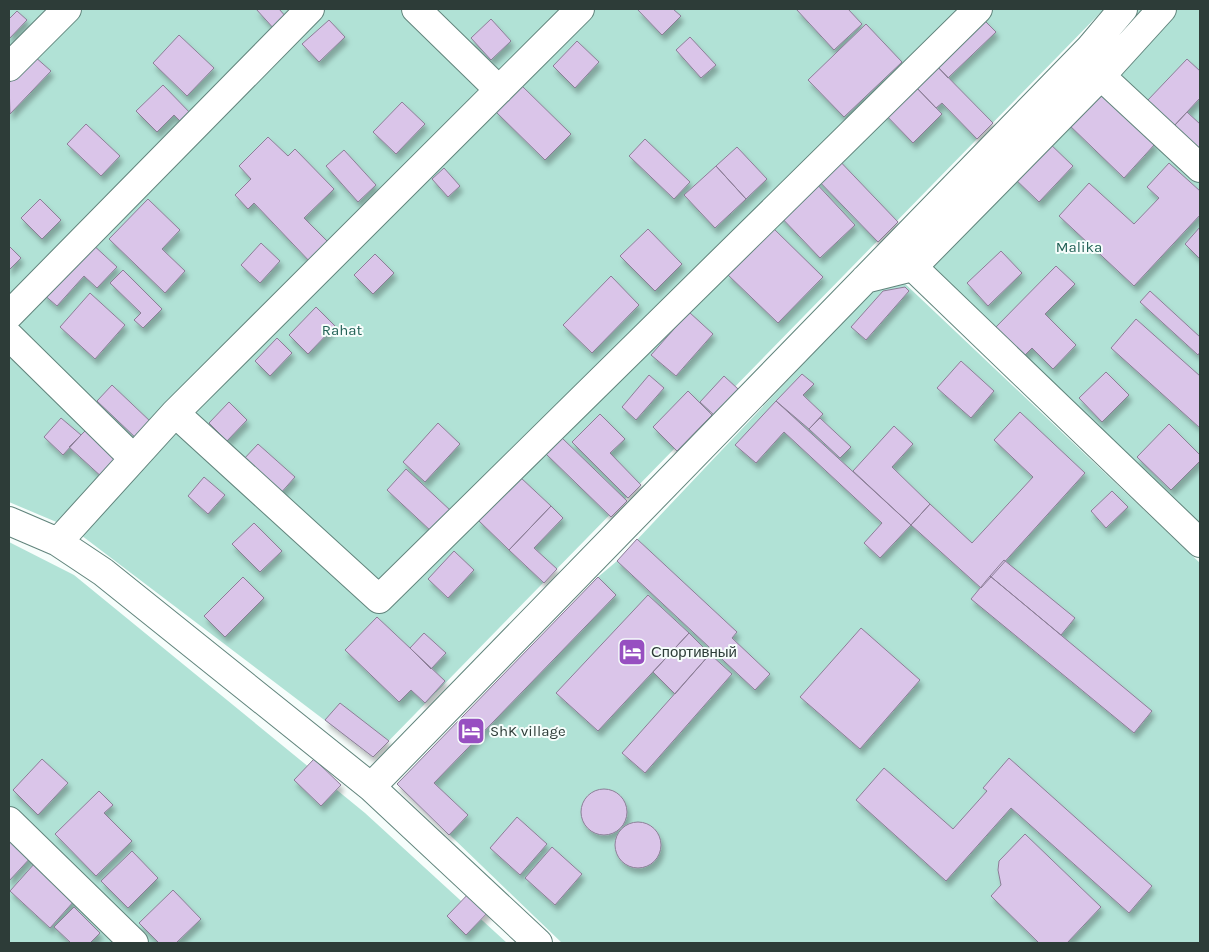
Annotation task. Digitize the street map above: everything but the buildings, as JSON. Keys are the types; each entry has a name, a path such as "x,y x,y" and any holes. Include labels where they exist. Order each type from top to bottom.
{"street":[{"path":"9,68 67,9"},
{"path":"9,315 310,9"},
{"path":"416,9 498,90"},
{"path":"58,542 175,413 580,9"},
{"path":"175,413 379,599 978,9"},
{"path":"371,787 1090,48 1123,9"},
{"path":"865,279 913,267 1101,76 1162,9"},
{"path":"1090,48 1101,76 1200,168"},
{"path":"913,267 1200,543"},
{"path":"9,336 133,458"},
{"path":"9,521 58,542 102,572 371,787 538,943"},
{"path":"9,821 134,943"}],"green space":[{"name":"Rahat","path":"9,9 1104,9 373,757 73,529 9,502"},
{"name":"Malika","path":"1135,9 1200,9 1200,535 908,249"},
{"path":"900,279 1200,563 1200,943 562,943 397,784 598,577 617,561 874,289"},
{"path":"9,542 74,575 365,813 507,943 9,943"}],"place":[{"name":"Спортивный","path":"632,652"},
{"name":"ShK village","path":"471,731"}]}
